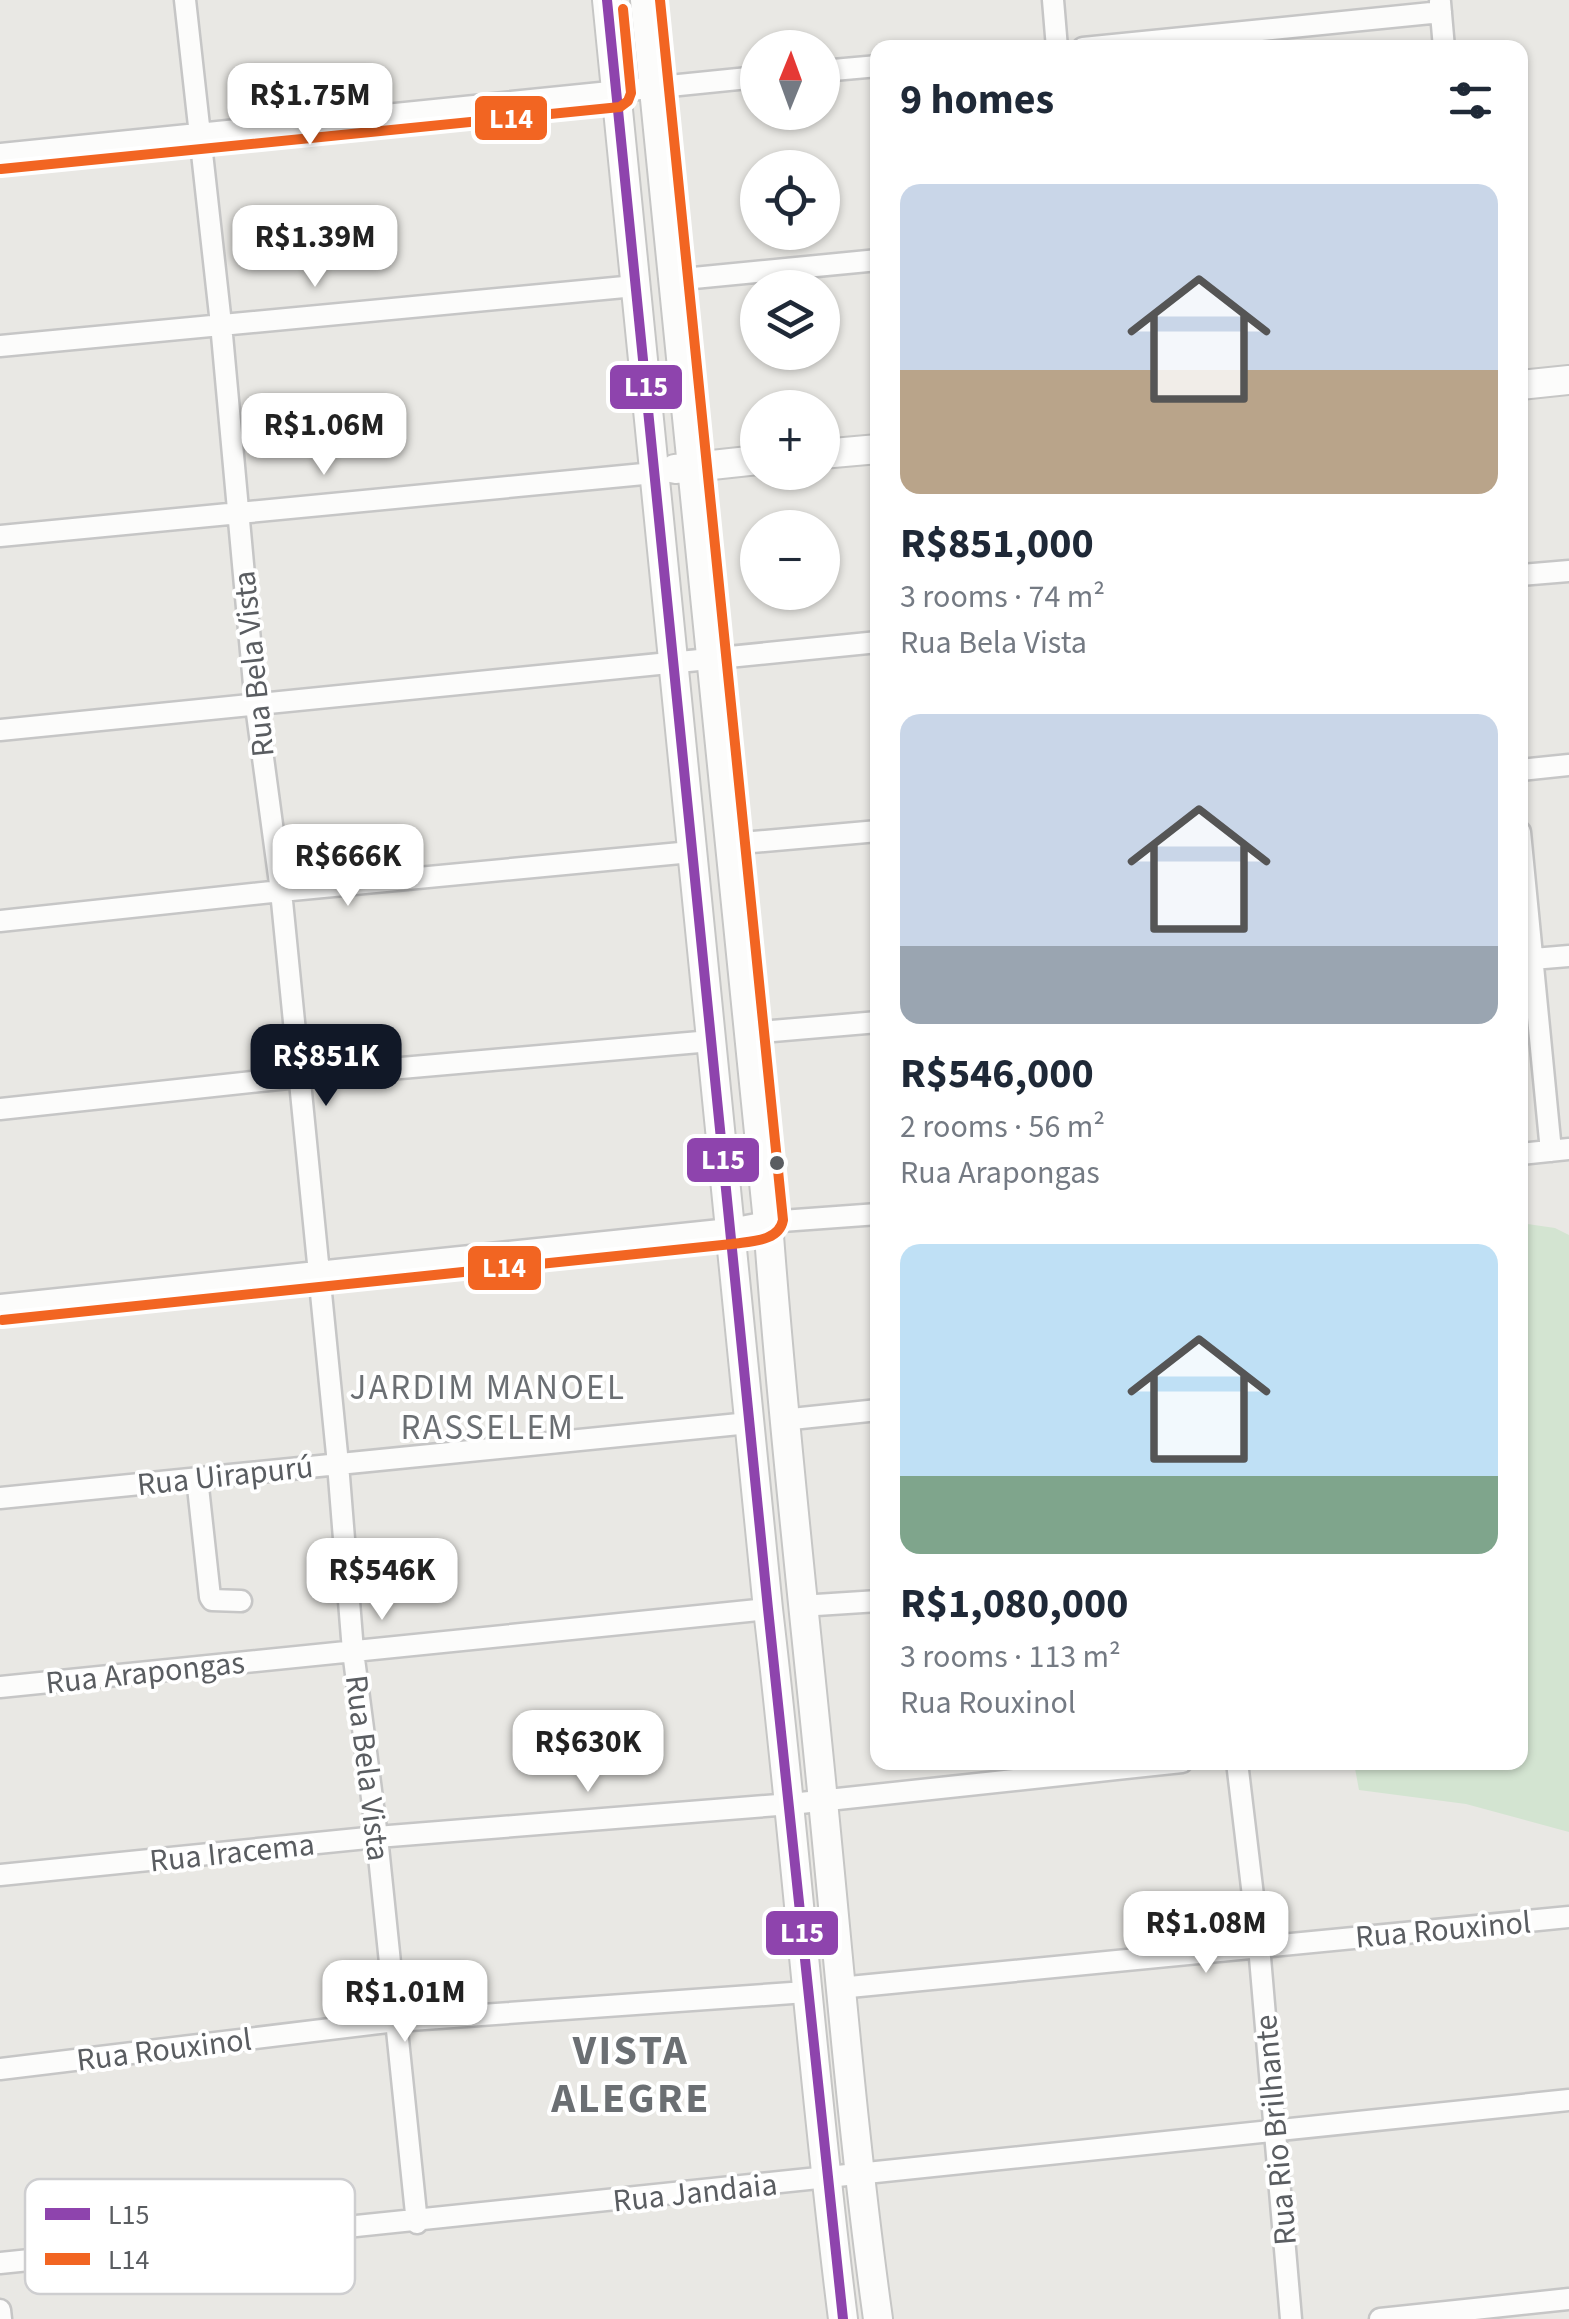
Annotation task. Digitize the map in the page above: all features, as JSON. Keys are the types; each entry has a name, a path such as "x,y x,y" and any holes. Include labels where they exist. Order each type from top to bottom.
{"main road":[{"path":"607,0 768,1610 791,1804 806,1992 843,2319"},
{"path":"645,0 768,1222 782,1420 839,1988 878,2319"},
{"path":"1528,384 1569,380"},
{"path":"840,452 870,450"},
{"path":"654,473 740,462"}],"street":[{"name":"Rua Bela Vista","path":"185,0 222,324 256,706 281,890 354,1651 378,1837 417,2223"},
{"path":"1052,0 1056,40"},
{"path":"1151,40 1440,6 1443,40"},
{"path":"840,69 870,67"},
{"path":"0,154 616,94 740,78"},
{"path":"673,280 870,261"},
{"path":"0,346 636,286"},
{"path":"0,536 654,473"},
{"path":"1528,574 1569,571"},
{"path":"0,730 870,643"},
{"path":"1528,769 1569,765"},
{"path":"730,844 870,832"},
{"path":"0,921 691,852"},
{"path":"1528,960 1569,956"},
{"path":"1528,971 1560,1150 1528,1153"},
{"path":"749,1033 870,1023"},
{"path":"0,1109 298,1077 711,1041"},
{"path":"0,1305 768,1222 870,1215"},
{"path":"782,1420 870,1411"},
{"name":"Rua Uirapurú","path":"0,1498 749,1423"},
{"path":"197,1478 210,1597 241,1601"},
{"path":"801,1606 870,1601"},
{"name":"Rua Arapongas","path":"0,1687 768,1610"},
{"name":"Rua Iracema","path":"0,1875 378,1837 791,1804 1106,1770"},
{"name":"Rua Rio Brilhante","path":"1237,1770 1259,1946 1291,2319"},
{"name":"Rua Rouxinol","path":"839,1988 1569,1918"},
{"name":"Rua Rouxinol","path":"0,2070 396,2020 806,1992"},
{"name":"Rua Jandaia","path":"355,2229 1274,2128 1569,2100"},
{"name":"Rua Jandaia","path":"0,2264 25,2262"},
{"path":"1380,2319 1569,2299"},
{"path":"0,2310 1,2319"}],"green space":[{"path":"1528,1224 1555,1228 1569,1235 1569,1832 1466,1804 1359,1790 1355,1770 1528,1770"}],"transit line":[{"name":"L15","path":"607,0 843,2319"},
{"name":"L14","path":"2,1320 732,1244 763,1239 780,1227 783,1220 660,0"},
{"name":"L14","path":"1,169 620,107 631,93 623,9"}],"district":[{"name":"JARDIM MANOEL RASSELEM","path":"488,1407"},
{"name":"VISTA ALEGRE","path":"631,2073"}]}
